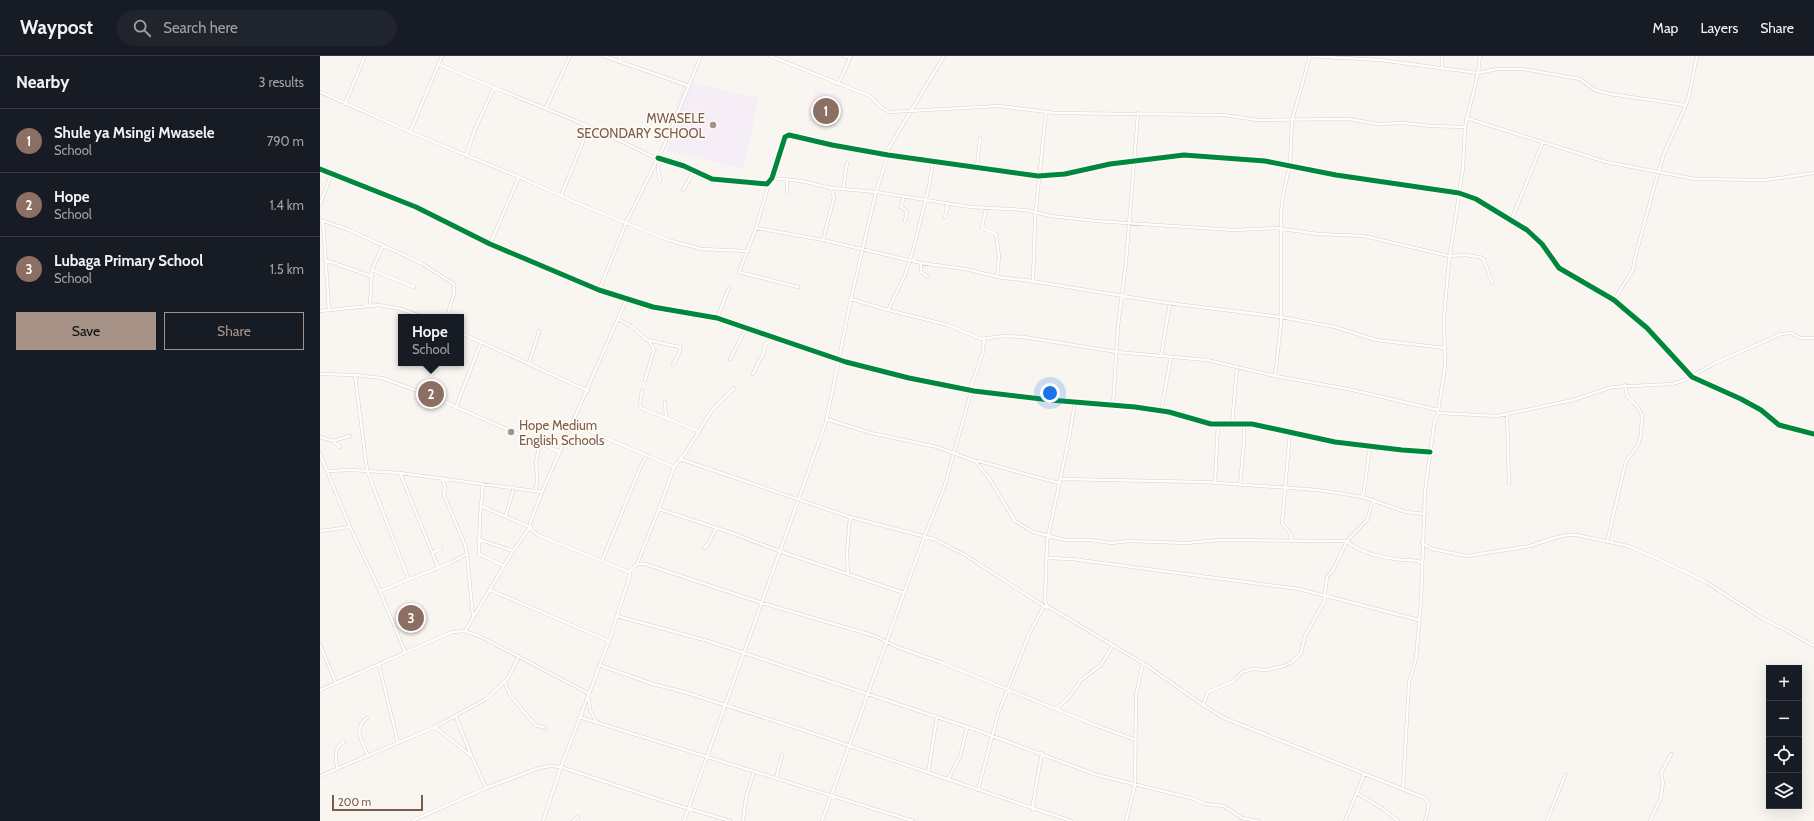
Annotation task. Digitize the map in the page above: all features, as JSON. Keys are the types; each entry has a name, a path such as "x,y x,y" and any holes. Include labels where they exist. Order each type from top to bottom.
{"street":[{"path":"345,104 365,56"},
{"path":"410,132 442,56"},
{"path":"546,108 570,56"},
{"path":"604,56 689,86"},
{"path":"619,62 621,56"},
{"path":"599,290 626,223 658,158 701,56"},
{"path":"770,56 870,96 886,111 910,112 999,106 1046,112 1112,115 1138,114 1222,116 1258,120 1349,119 1378,124 1404,123 1431,126 1465,127"},
{"path":"838,84 851,57 844,56"},
{"path":"684,821 826,419 851,299 886,155 944,56"},
{"path":"1275,376 1281,316 1280,229 1283,196 1290,166 1292,120 1309,56 1380,60 1478,73 1509,68 1580,79 1601,92 1685,105"},
{"path":"1442,56 1442,69"},
{"path":"1403,789 1408,690 1416,659 1422,588 1422,543 1430,452 1444,371 1444,317 1449,256 1464,158 1466,118 1478,73 1480,56"},
{"path":"1614,300 1634,270 1635,258 1664,154 1689,95 1697,56"},
{"path":"438,64 546,108 658,158 717,180 770,183"},
{"path":"466,156 475,129 494,88"},
{"path":"320,92 561,196 684,245 701,249 748,251"},
{"path":"1033,281 1035,211 1046,112"},
{"path":"1113,405 1121,296 1130,224 1138,114"},
{"path":"1466,118 1606,162 1695,179 1749,181 1771,180 1814,173"},
{"path":"561,196 589,127"},
{"path":"798,287 740,274 741,267 756,228 782,146 788,135 886,155 1038,176 1065,174 1098,166 1184,155 1265,161 1336,176 1459,192 1476,199 1527,230 1537,239 1560,268 1573,278 1614,300 1647,328 1692,377 1741,399 1761,410 1779,425 1814,434"},
{"path":"977,167 980,138"},
{"path":"1511,220 1543,142"},
{"path":"658,158 660,181"},
{"path":"888,310 904,279 920,228 932,168 931,161"},
{"path":"843,189 847,162"},
{"path":"320,169 416,207 490,244 599,290 653,307 717,318 838,359 909,378 974,391 1161,411 1178,414 1206,423 1244,423 1335,442 1430,452"},
{"path":"683,190 694,171"},
{"path":"320,204 332,173"},
{"path":"490,244 519,177"},
{"path":"772,178 831,188 876,192 986,208 1035,211 1050,216 1130,224 1190,226 1233,230 1261,228 1318,234 1364,236 1449,256 1464,255 1482,258 1492,283"},
{"path":"787,180 787,193"},
{"path":"823,240 834,197 831,188"},
{"path":"904,197 901,208 907,212 905,221"},
{"path":"945,217 948,203"},
{"path":"986,208 982,228 996,233 999,253 996,277"},
{"path":"329,310 321,221 347,229 383,245 420,263 454,284 454,293 447,314"},
{"path":"756,228 823,240 921,263 970,270 996,277 1033,281 1170,303 1281,316 1335,327 1376,340 1445,348"},
{"path":"370,306 372,270 383,245"},
{"path":"325,260 371,276"},
{"path":"921,263 921,272 928,277"},
{"path":"372,270 414,287"},
{"path":"717,318 729,288"},
{"path":"465,631 513,551 530,527 542,492 588,391 627,298"},
{"path":"851,299 948,325 975,337 984,339 1004,336 1024,337 1117,352 1207,360 1275,376 1348,389 1438,412 1491,416 1507,415 1573,400 1612,387 1625,385 1672,384 1692,377 1712,364 1781,334 1791,333 1800,338 1814,338"},
{"path":"1161,356 1170,303"},
{"path":"320,311 370,306 390,306 414,314"},
{"path":"618,319 631,326 648,341 680,347 680,351 674,365"},
{"path":"730,360 746,329"},
{"path":"530,363 539,331"},
{"path":"464,334 530,363 588,391"},
{"path":"753,374 763,355 765,344 776,338"},
{"path":"970,390 983,352 984,339"},
{"path":"645,380 654,350 648,341"},
{"path":"456,407 481,342"},
{"path":"1161,411 1170,357"},
{"path":"1232,424 1237,366"},
{"path":"320,374 355,375 382,378 456,407 560,452"},
{"path":"355,375 367,470 408,578"},
{"path":"1607,542 1626,461 1638,445 1641,435 1642,415 1637,406 1627,396 1625,385"},
{"path":"544,821 561,767 609,641 629,582 629,572 636,564 659,509 674,467 712,410 734,388"},
{"path":"966,389 970,396"},
{"path":"642,391 641,408 698,431"},
{"path":"822,821 850,746 886,641 944,488 970,396 974,391"},
{"path":"665,402 666,418"},
{"path":"1050,609 1045,601 1048,536 1061,479 1075,402"},
{"path":"1507,415 1509,483"},
{"path":"826,419 865,431 937,447 975,461 1026,474 1033,478 1060,483"},
{"path":"1240,484 1244,423"},
{"path":"573,424 674,467"},
{"path":"1216,482 1218,424"},
{"path":"1290,433 1282,523 1291,535 1292,541"},
{"path":"333,441 350,436"},
{"path":"320,437 333,441 340,448"},
{"path":"536,490 536,461 540,443"},
{"path":"1363,497 1370,446"},
{"path":"320,454 350,527 380,591 405,652"},
{"path":"602,561 640,468 647,455"},
{"path":"680,459 850,517 925,535 965,555 1044,606 1143,663 1203,705 1232,722 1318,755 1427,800 1428,808 1425,821"},
{"path":"975,461 989,478 1014,520 1033,532 1065,540 1091,540 1111,543 1129,541 1186,543 1220,540 1347,541 1357,548 1377,555 1398,559 1416,560 1422,563"},
{"path":"327,470 367,470 400,473 514,487 542,492"},
{"path":"400,473 438,567"},
{"path":"442,479 445,486 444,495 467,554 473,617"},
{"path":"1061,479 1216,482 1318,490 1363,497 1409,513 1425,514"},
{"path":"483,484 478,539 479,555 504,566"},
{"path":"506,516 514,487"},
{"path":"1203,705 1208,692 1234,681 1242,672 1253,669 1266,670 1284,666 1292,662 1303,650 1305,636 1320,612 1326,596 1327,577 1333,570 1347,541 1366,520 1372,500"},
{"path":"481,506 530,527 534,532 549,540 629,572"},
{"path":"659,509 779,551 904,592"},
{"path":"848,573 847,552 850,517"},
{"path":"320,532 350,527"},
{"path":"704,548 709,544 716,528"},
{"path":"1422,543 1432,549 1470,556 1535,545 1563,536 1577,536 1628,546 1706,582 1763,619 1814,646"},
{"path":"478,539 513,551"},
{"path":"432,553 441,549"},
{"path":"380,591 467,554"},
{"path":"1046,558 1072,559 1299,589 1419,620"},
{"path":"636,564 644,564 762,603 865,633 897,647 940,662 1136,740"},
{"path":"490,590 609,641"},
{"path":"978,790 998,714 1029,634 1044,606"},
{"path":"617,616 708,641 937,717 1042,753 1097,774 1135,785 1191,798 1205,804 1224,806 1242,818 1258,821"},
{"path":"320,690 452,632 465,631 479,636 519,656 588,693"},
{"path":"320,645 336,683"},
{"path":"1056,709 1069,697 1081,680 1101,665 1113,645"},
{"path":"320,776 435,727 486,700 505,682 519,656"},
{"path":"1126,821 1135,785 1136,695 1143,663"},
{"path":"378,665 398,743"},
{"path":"599,665 653,684 724,705 850,746 1071,821"},
{"path":"505,682 510,696 535,725 545,728"},
{"path":"588,693 590,710 597,723"},
{"path":"456,717 486,788"},
{"path":"928,773 937,717"},
{"path":"367,718 360,724 359,730 368,756"},
{"path":"579,718 913,821"},
{"path":"435,727 471,755"},
{"path":"948,779 960,757 967,728"},
{"path":"337,768 336,750 338,746 344,742"},
{"path":"1032,809 1042,753"},
{"path":"1650,821 1661,797 1663,782 1661,773 1671,754"},
{"path":"776,778 782,755"},
{"path":"412,821 486,788 544,766 561,767 688,809 730,821"},
{"path":"743,821 745,804 754,771"},
{"path":"1345,821 1364,775"},
{"path":"1547,821 1565,775"},
{"path":"1357,793 1376,804 1398,821"},
{"path":"574,821 578,817"}],"shaded area":[{"name":"MWASELE SECONDARY SCHOOL","path":"683,81 759,98 743,169 667,151"},
{"path":"815,91 842,97 835,127 808,121"},
{"path":"410,602 422,631 412,635 401,606"}],"cycle path":[{"path":"658,158 684,166 712,179 767,184 772,178 785,137 789,135 832,145 888,155 1038,176 1065,174 1110,164 1184,155 1265,161 1336,175 1459,193 1476,199 1527,230 1542,244 1559,268 1614,300 1647,328 1692,377 1741,399 1761,410 1779,425 1814,434"},
{"path":"320,169 416,207 490,244 599,290 653,307 717,318 846,362 909,378 974,391 1050,400 1135,407 1169,412 1211,424 1252,424 1335,442 1430,452"}],"place":[{"name":"Shule ya Msingi Mwasele","path":"826,111"},
{"name":"MWASELE SECONDARY SCHOOL","path":"713,125"},
{"name":"Hope","path":"431,394"},
{"name":"Hope Medium English Schools","path":"511,432"},
{"name":"Lubaga Primary School","path":"411,618"}]}
